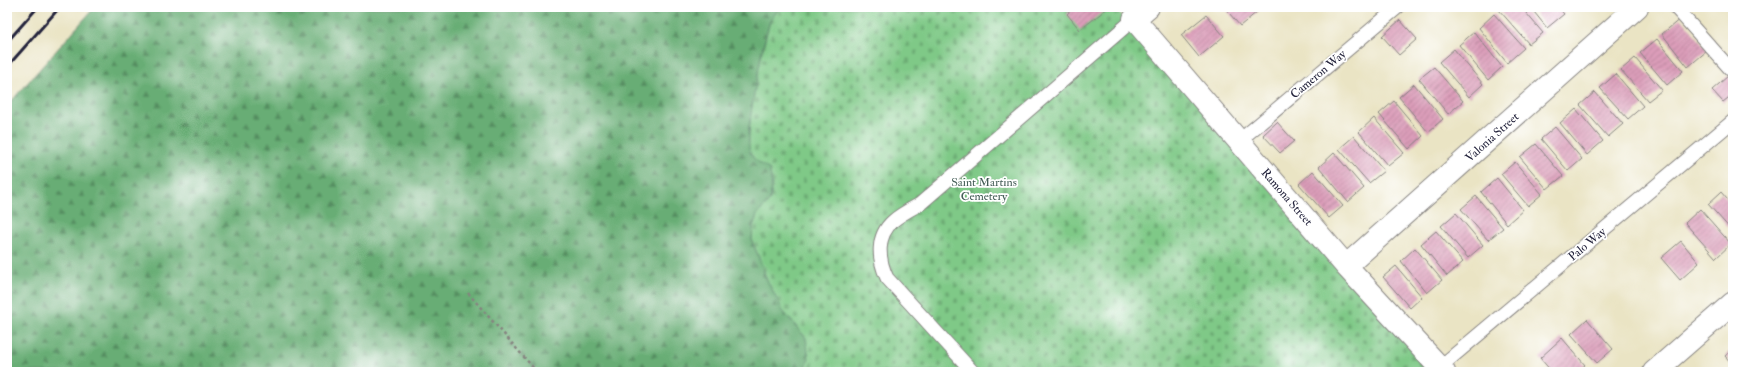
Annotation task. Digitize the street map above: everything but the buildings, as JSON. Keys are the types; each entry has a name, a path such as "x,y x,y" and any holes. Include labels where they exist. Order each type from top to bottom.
{"street":[{"name":"Valonia Street","path":"1346,266 1637,7"},
{"name":"Ramona Street","path":"1141,13 1239,141 1346,266 1442,369"},
{"path":"1654,372 1733,303"}],"lane":[{"name":"Cameron Way","path":"1239,141 1398,7"},
{"path":"1675,7 1733,72"},
{"path":"973,372 887,278 882,266 880,254 881,242 886,231 893,221 920,204 1141,13"},
{"name":"Palo Way","path":"1442,369 1733,121"}],"path":[{"path":"468,294 537,372"}],"green space":[{"path":"95,7 780,7 770,21 762,50 748,133 756,160 770,170 772,187 770,200 757,215 753,227 752,241 766,278 796,327 806,338 809,359 802,372 7,372 7,106"},
{"name":"Saint Martins Cemetery","path":"780,7 1114,7 1433,372 802,372 809,359 806,338 783,311 766,278 752,241 753,227 757,215 770,200 772,187 770,170 756,160 750,152 749,142 752,109 759,67 767,33 771,20"}],"railway":[{"path":"7,42 38,7"},
{"path":"7,67 60,7"}]}
